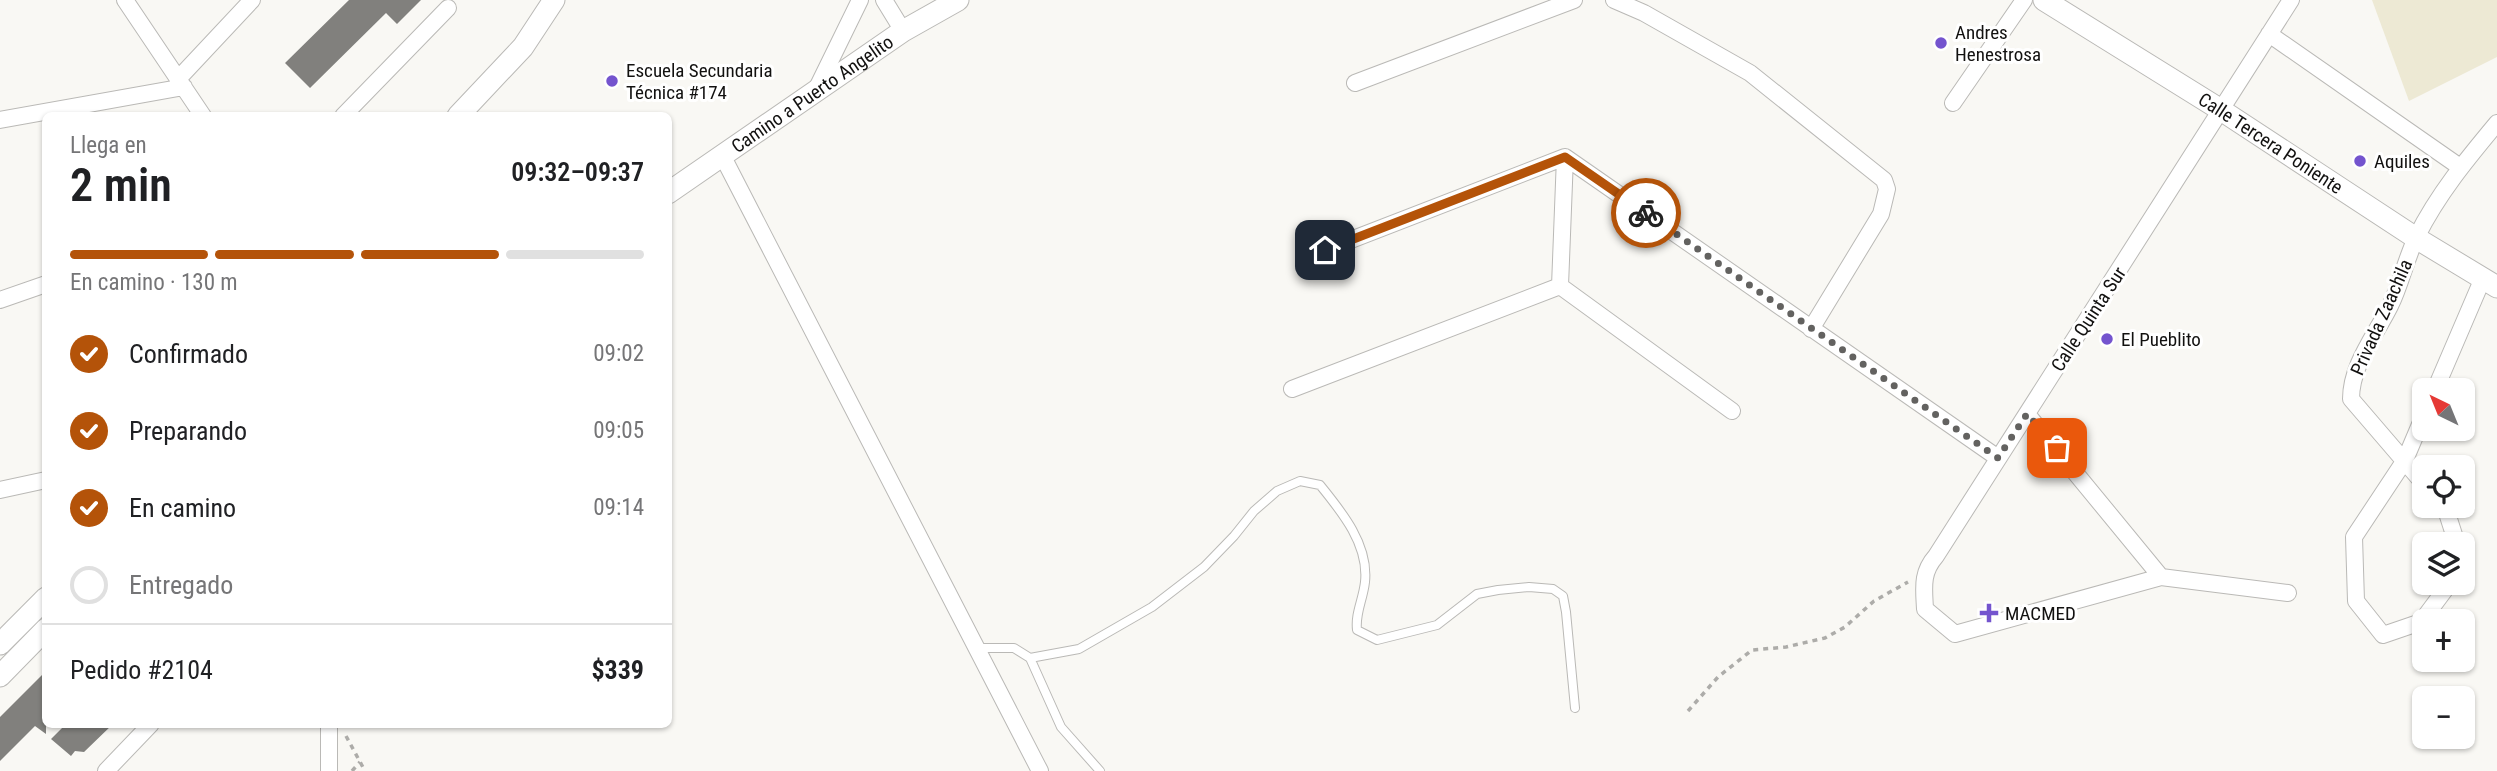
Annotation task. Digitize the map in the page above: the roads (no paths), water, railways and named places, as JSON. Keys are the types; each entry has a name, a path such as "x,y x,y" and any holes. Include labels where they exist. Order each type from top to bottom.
{"street":[{"path":"125,0 200,112"},
{"path":"0,120 181,83 253,0"},
{"path":"462,112 523,47 554,0"},
{"path":"813,95 860,0"},
{"path":"884,0 903,31"},
{"name":"Camino a Puerto Angelito","path":"672,190 903,31 958,0"},
{"path":"1355,83 1574,0"},
{"path":"1614,0 1644,13 1750,73 1884,180 1887,189 1881,214 1811,329"},
{"path":"1954,103 2024,0"},
{"name":"Calle Tercera Poniente","path":"2043,0 2221,110 2416,238 2490,282"},
{"name":"Calle Quinta Sur","path":"2161,576 1955,634 1925,609 1923,578 1928,565 2291,0"},
{"path":"347,112 448,8"},
{"path":"2269,34 2460,167"},
{"name":"Privada Zaachila","path":"2412,470 2351,399 2351,384 2391,304 2416,238 2436,202 2460,167 2497,123"},
{"path":"723,157 1040,771"},
{"path":"1565,157 1998,458"},
{"path":"1325,250 1565,157"},
{"path":"1560,286 1565,157"},
{"path":"2441,378 2490,282"},
{"path":"0,300 42,285"},
{"path":"1292,389 1560,286"},
{"path":"1560,286 1732,411"},
{"path":"2027,414 2161,576 2288,593"},
{"path":"2412,441 2404,460 2354,537 2356,601 2383,635 2421,622 2441,595"},
{"path":"0,490 42,481"},
{"path":"0,644 42,602"},
{"path":"0,676 42,633"},
{"path":"106,771 147,728"},
{"path":"329,771 335,728"}],"lane":[{"path":"1030,659 1079,649 1152,607 1204,567 1261,504 1277,491 1300,481 1320,485 1337,506 1362,547 1366,579 1363,598 1355,616 1357,630 1377,640 1437,625 1477,594 1529,587 1553,589 1563,596 1575,708"},
{"path":"978,648 1014,648 1030,659 1061,727 1100,771"}],"place":[{"name":"Andres Henestrosa","path":"1941,43"},
{"name":"Escuela Secundaria Técnica #174","path":"612,81"},
{"name":"Aquiles","path":"2360,161"},
{"name":"El Pueblito","path":"2107,339"},
{"name":"MACMED","path":"1989,613"}]}
